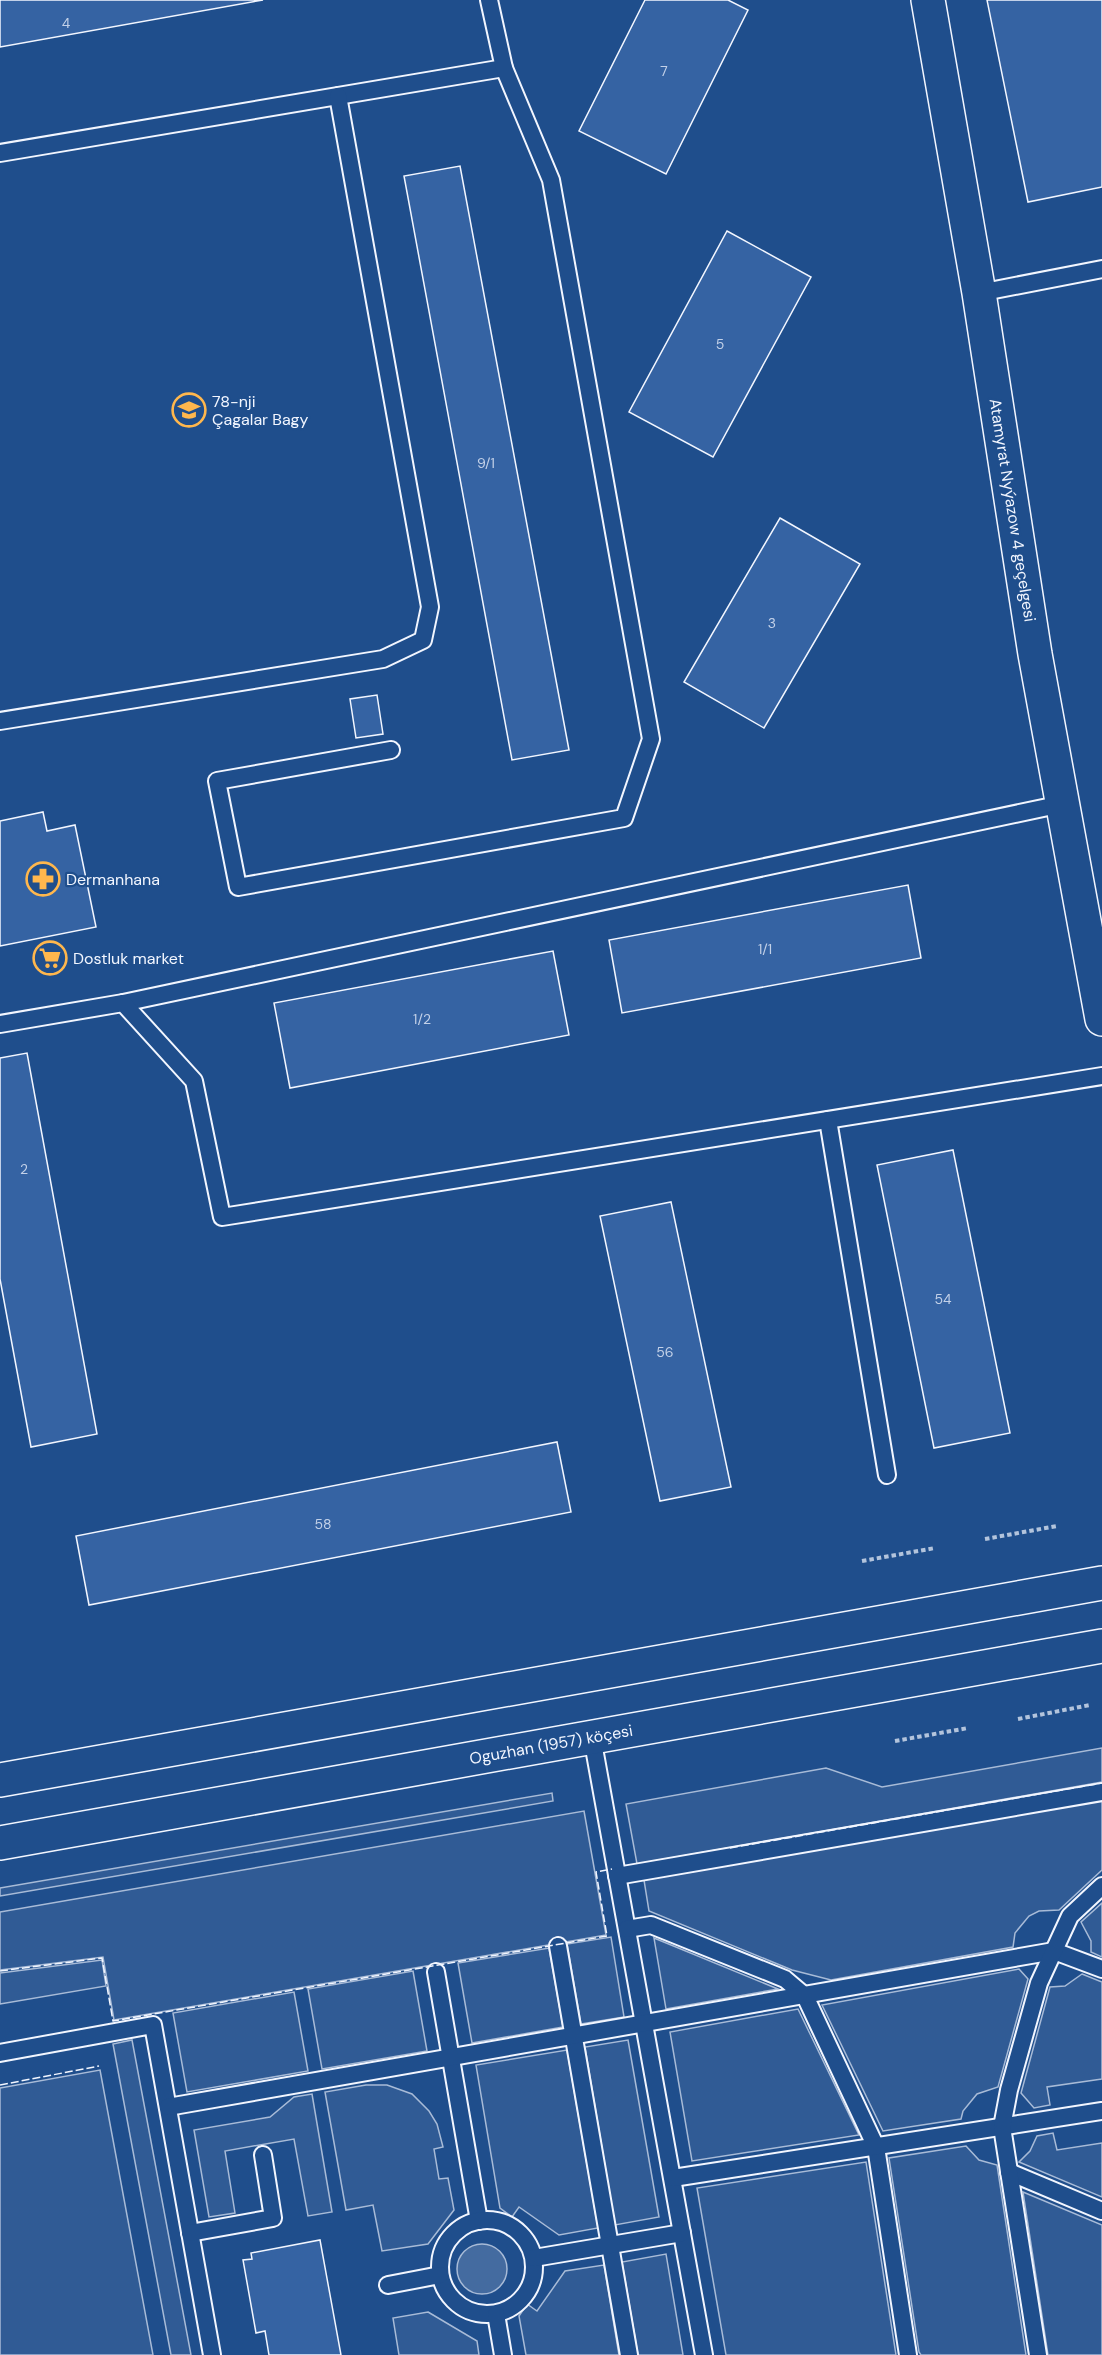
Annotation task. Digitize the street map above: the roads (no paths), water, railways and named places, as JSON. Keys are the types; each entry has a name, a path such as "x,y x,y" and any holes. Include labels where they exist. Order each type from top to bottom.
{"main road":[{"name":"Atamyrat Nyýazow 4 geçelgesi","path":"928,0 980,293 1035,654 1102,1019"},
{"path":"0,1780 1102,1583"},
{"name":"Oguzhan (1957) köçesi","path":"0,1843 1102,1646"}],"lane":[{"path":"391,750 217,781 238,887 624,818 651,739 550,180 504,68 489,0"},
{"path":"0,153 504,68"},
{"path":"0,721 383,659 423,640 430,607 338,96"},
{"path":"980,293 1102,269"},
{"path":"0,1024 123,1003 1062,804"},
{"path":"123,1003 194,1081 222,1217 1102,1076"},
{"path":"828,1120 887,1475"},
{"path":"592,1737 704,2355"},
{"path":"617,1876 1102,1792"},
{"path":"1038,2355 1002,2127 1009,2090 1039,1983 1070,1916 1102,1886"},
{"path":"627,1929 651,1925 785,1979 805,1996 876,2146 908,2355"},
{"path":"558,1946 629,2355"},
{"path":"168,2107 1054,1951 1102,1969"},
{"path":"436,1972 479,2220"},
{"path":"0,2053 153,2025 212,2355"},
{"path":"672,2178 1102,2111"},
{"path":"190,2233 273,2218 263,2155"},
{"path":"1009,2172 1102,2211"},
{"path":"479,2220 498,2221 515,2229 528,2242 534,2258 534,2278 526,2295 513,2308 495,2314 477,2313 460,2306 447,2293 440,2275 441,2257 448,2240 462,2227 479,2220"},
{"path":"534,2258 682,2233"},
{"path":"388,2285 440,2275"},
{"path":"495,2314 503,2355"}],"place":[{"name":"78-nji Çagalar Bagy","path":"189,410"},
{"name":"Dermanhana","path":"43,879"},
{"name":"Dostluk market","path":"50,958"}]}
